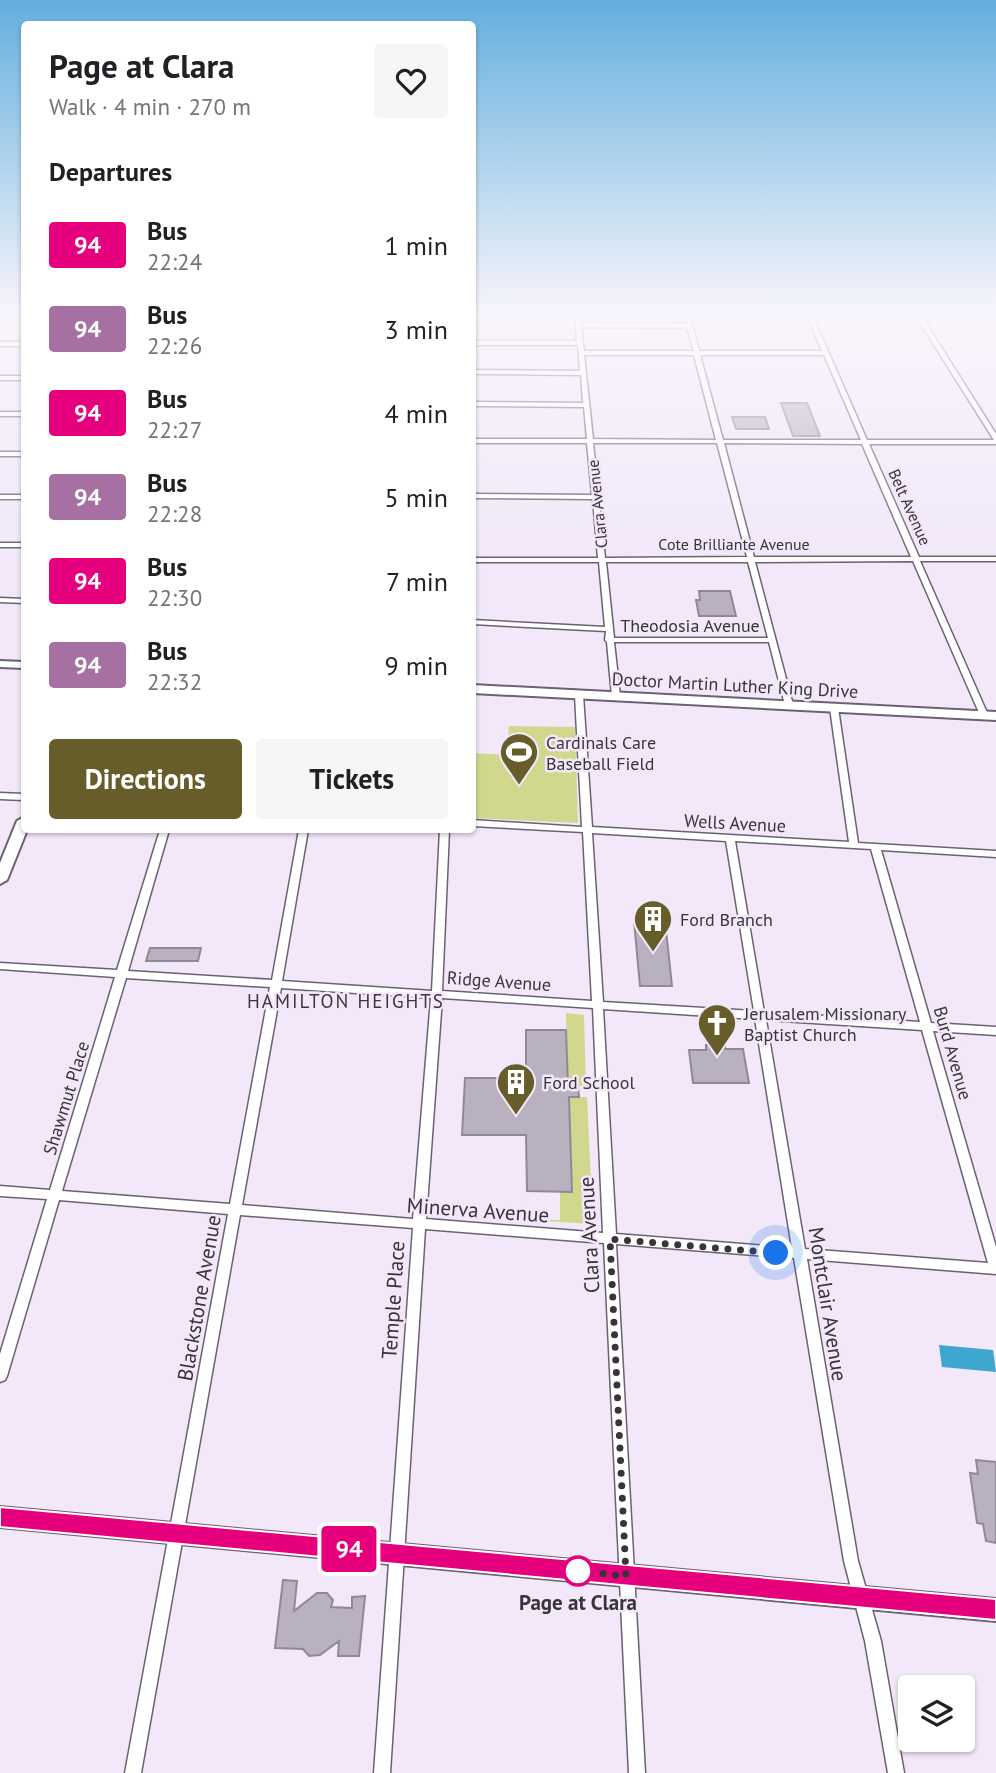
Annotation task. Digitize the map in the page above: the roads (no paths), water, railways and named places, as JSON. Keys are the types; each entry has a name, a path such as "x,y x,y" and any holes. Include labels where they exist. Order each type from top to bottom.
{"main road":[{"path":"0,664 21,665"},
{"name":"Doctor Martin Luther King Drive","path":"476,689 990,715"},
{"path":"0,880 21,828"},
{"path":"0,1517 996,1610"}],"street":[{"name":"Clara Avenue","path":"585,395 616,696"},
{"path":"707,395 789,705"},
{"name":"Belt Avenue","path":"845,395 990,715"},
{"path":"967,395 996,441"},
{"path":"476,404 586,405"},
{"path":"0,414 21,414"},
{"path":"476,441 996,441"},
{"path":"0,454 21,454"},
{"path":"476,496 595,497"},
{"path":"0,497 21,497"},
{"path":"0,545 21,545"},
{"name":"Cote Brilliante Avenue","path":"476,560 996,559"},
{"path":"0,600 21,601"},
{"name":"Theodosia Avenue","path":"476,622 608,629"},
{"name":"Theodosia Avenue","path":"609,640 772,640"},
{"name":"Clara Avenue","path":"579,695 598,1006 637,1773"},
{"path":"834,708 854,846"},
{"path":"0,796 21,797"},
{"name":"Wells Avenue","path":"476,824 996,854"},
{"name":"Shawmut Place","path":"0,1376 164,833"},
{"name":"Blackstone Avenue","path":"133,1773 303,833"},
{"name":"Temple Place","path":"382,1773 437,994 445,833"},
{"name":"Montclair Avenue","path":"730,839 851,1562 873,1641 896,1773"},
{"name":"Burd Avenue","path":"875,847 996,1269"},
{"name":"Ridge Avenue","path":"0,966 996,1031"},
{"name":"Minerva Avenue","path":"0,1191 419,1226 996,1269"}],"water":[{"path":"939,1345 993,1350 996,1372 942,1367"}],"place":[{"name":"Cardinals Care Baseball Field","path":"519,786"},
{"name":"Ford Branch","path":"653,953"},
{"name":"Jerusalem Missionary Baptist Church","path":"717,1057"},
{"name":"Ford School","path":"516,1116"},
{"name":"Page at Clara","path":"578,1571"}],"district":[{"name":"HAMILTON HEIGHTS","path":"346,1001"}]}
